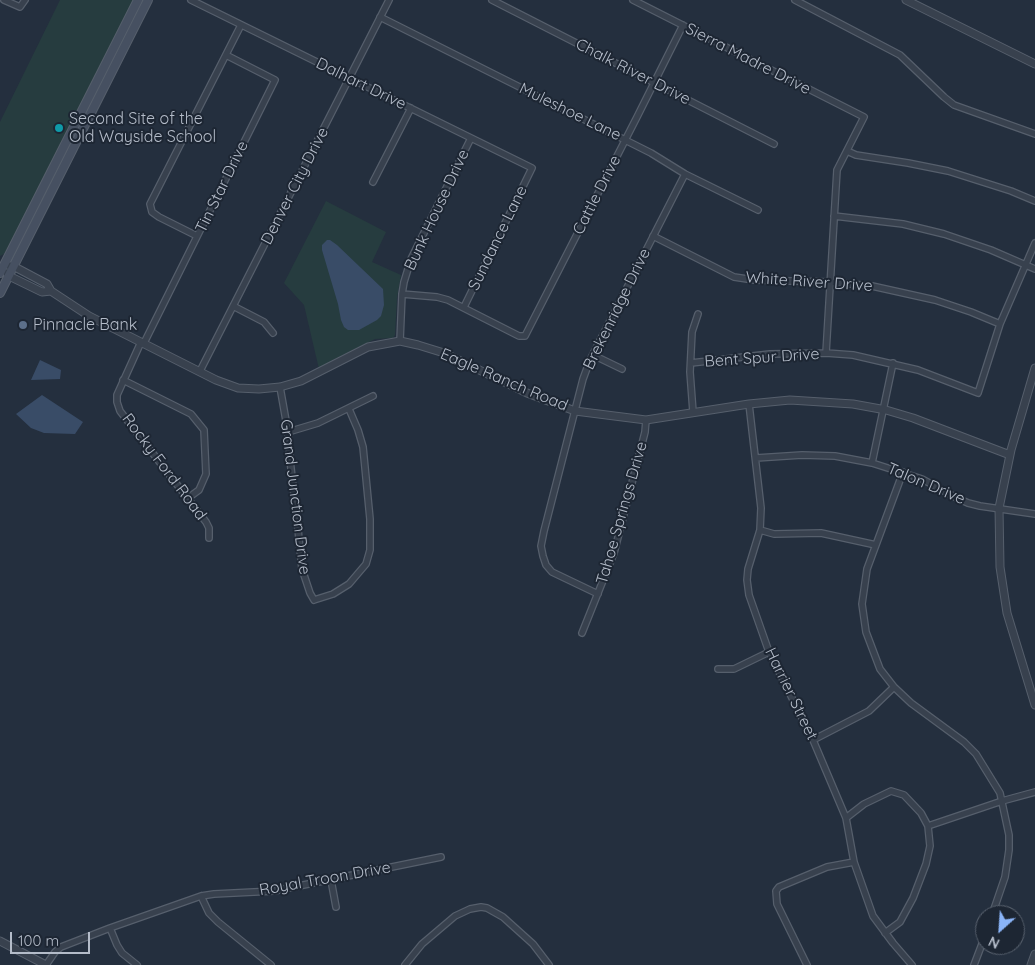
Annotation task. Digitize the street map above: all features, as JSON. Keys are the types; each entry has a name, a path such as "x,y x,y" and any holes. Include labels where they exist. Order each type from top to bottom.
{"main road":[{"path":"1,269 138,0"},
{"path":"0,294 148,0"}],"street":[{"path":"4,0 20,7 25,0"},
{"name":"Dalhart Drive","path":"190,0 532,168"},
{"name":"Denver City Drive","path":"200,372 388,0"},
{"name":"Chalk River Drive","path":"492,0 774,144"},
{"name":"Sierra Madre Drive","path":"633,0 864,117 847,151"},
{"path":"795,0 900,54 954,105 1035,134"},
{"path":"906,0 1035,64"},
{"name":"Muleshoe Lane","path":"380,17 651,153 685,174 758,210"},
{"path":"197,236 159,217 152,212 150,204 240,25"},
{"name":"Cattle Drive","path":"464,307 523,337 526,334 683,26"},
{"name":"Tin Star Drive","path":"142,342 275,80 226,55"},
{"path":"373,182 411,108"},
{"name":"Bunk House Drive","path":"400,341 402,294 411,259 471,138"},
{"path":"826,353 837,170 847,151 856,155 948,171 1035,201"},
{"name":"Sundance Lane","path":"464,307 532,168"},
{"name":"Brekenridge Drive","path":"598,594 552,572 546,565 541,546 583,379 593,355 685,174"},
{"path":"834,216 903,224 944,234 991,250 1035,269"},
{"name":"White River Drive","path":"653,236 734,277 754,280 830,282 872,286 908,293 972,312 1000,324"},
{"path":"1000,324 1035,243"},
{"path":"1,269 13,266"},
{"name":"Eagle Ranch Road","path":"13,266 47,284 51,291 89,316 200,372 238,388 280,387 313,376 368,347 400,341 418,344 444,353 527,393 575,411 646,420 749,404 790,400 853,404 884,410 939,427 960,437 1010,455"},
{"path":"1,269 8,276"},
{"name":"Eagle Ranch Road","path":"8,276 42,292 51,291"},
{"path":"402,294 437,297 464,307"},
{"path":"233,306 264,322 273,332"},
{"path":"693,412 692,332 698,314"},
{"name":"Bent Spur Drive","path":"691,364 770,354 826,353 893,363 918,370 978,393 1000,324"},
{"name":"Rocky Ford Road","path":"142,342 117,395 120,411 206,522 209,528 209,538"},
{"path":"593,355 622,370"},
{"path":"872,463 893,363"},
{"path":"1035,368 1010,455 999,508 1000,567 1007,612 1035,704"},
{"path":"123,380 191,414 204,430 206,474 199,490 188,498"},
{"name":"Grand Junction Drive","path":"280,387 288,432 302,569 313,602 333,594 349,584 366,564 370,550 370,519 363,447 349,409"},
{"path":"288,432 318,424 373,396"},
{"name":"Harrier Street","path":"749,404 761,508 760,530 748,569 749,594 769,652 813,740 846,818 854,862 873,916 912,965"},
{"name":"Tahoe Springs Drive","path":"582,633 614,553 639,456 646,420"},
{"name":"Talon Drive","path":"756,458 802,455 835,456 872,463 922,479 968,503 1035,514"},
{"path":"903,472 867,569 863,588 863,618 866,632 880,669 894,687 911,703 964,742 976,754 1000,793 1009,835 1009,850 1005,878 996,905"},
{"path":"760,530 774,534 820,533 876,545"},
{"path":"718,669 734,668 769,652"},
{"path":"813,740 869,711 894,687"},
{"path":"846,818 864,804 891,791 904,795 921,813 928,826 930,846 926,864 913,898 900,922 886,933"},
{"path":"928,826 1002,800 1035,792"},
{"name":"Royal Troon Drive","path":"46,965 61,947 202,896 268,892 440,857"},
{"path":"807,965 777,904 776,891 779,887 827,867 854,862"},
{"path":"331,880 336,907"},
{"path":"202,896 209,913 271,965"},
{"path":"405,965 422,944 456,916 470,909 482,907 503,917 533,944 549,965"},
{"path":"110,928 122,953 137,965"},
{"path":"0,941 46,965"},
{"path":"1030,965 1035,954"}],"green space":[{"path":"60,0 134,0 10,245 4,254 0,256 0,122"},
{"path":"326,201 386,232 372,262 401,275 397,298 395,335 393,338 375,339 319,369 304,305 284,283"}],"water":[{"path":"327,240 337,245 383,289 384,305 381,316 359,330 348,330 344,327 341,320 322,250 322,245"},
{"path":"40,360 61,370 60,379 31,380"},
{"path":"42,395 83,422 75,434 44,433 31,428 16,414"}],"place":[{"name":"Second Site of the Old Wayside School","path":"59,128"},
{"name":"Pinnacle Bank","path":"23,325"}]}
